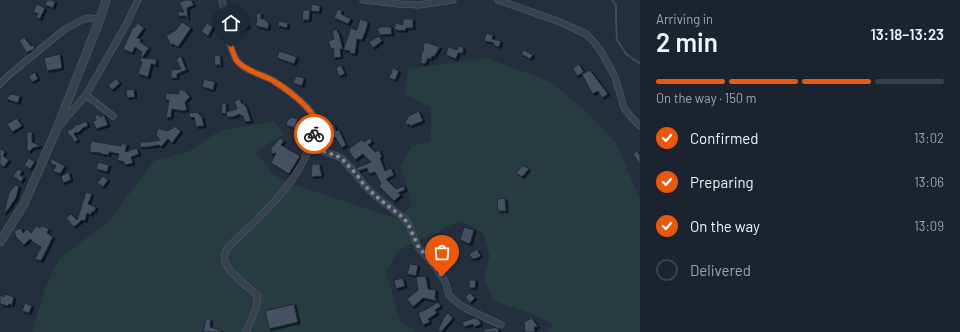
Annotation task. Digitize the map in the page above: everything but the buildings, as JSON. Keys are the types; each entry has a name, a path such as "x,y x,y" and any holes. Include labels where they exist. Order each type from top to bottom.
{"street":[{"path":"0,242 24,204 57,128 100,20 106,0"},
{"path":"57,128 86,95 126,25 138,0"},
{"path":"222,0 231,47 236,60 245,68 272,80 297,98 310,111 316,123 310,147 295,176 281,196 227,248 225,252 226,264 258,297 256,308 246,332"},
{"path":"363,0 419,5 453,0"},
{"path":"498,0 560,22 586,34 602,52 615,77 624,108 640,126"},
{"path":"0,84 65,28 84,19 89,18 100,20"},
{"path":"86,95 113,116"},
{"path":"310,147 342,159 365,186 404,218 418,246 443,278 449,295 452,298 463,307 501,325"}],"green space":[{"path":"486,58 551,82 589,114 616,143 640,199 640,332 545,332 554,325 533,314 493,301 484,276 490,256 483,233 460,220 437,233 398,250 386,272 400,320 416,332 32,332 45,289 59,259 107,223 154,161 190,151 219,131 274,121 284,134 256,152 273,175 286,182 398,219 412,205 401,166 412,146 431,142 431,107 404,94 408,69"}],"waterway":[{"path":"612,0 616,5 617,40 626,54 639,63 640,62"}],"way so far":[{"path":"314,134 310,147 342,159 365,186 404,218 418,246 442,276"}],"route":[{"path":"231,47 236,60 245,68 272,80 297,98 310,111 316,123 314,134"}]}
